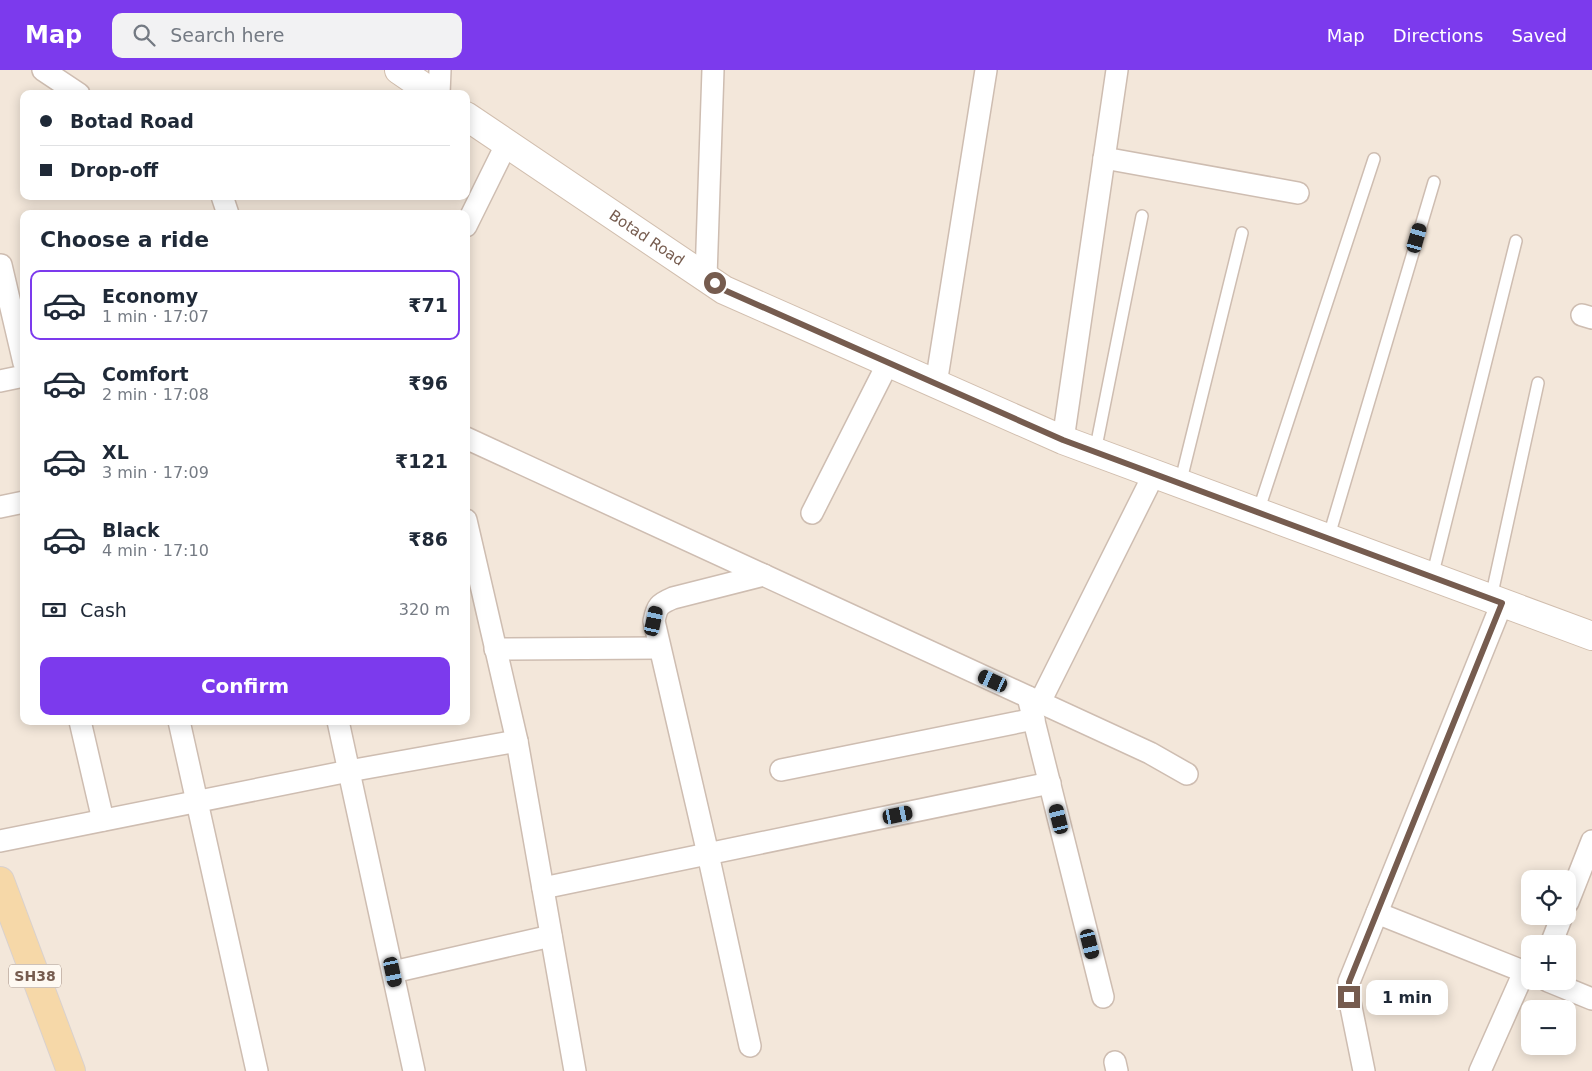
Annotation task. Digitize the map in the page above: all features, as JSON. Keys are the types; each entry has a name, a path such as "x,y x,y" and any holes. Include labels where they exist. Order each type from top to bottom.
{"main road":[{"path":"399,70 428,90"},
{"name":"Botad Road","path":"470,119 724,290 1063,440 1592,636"},
{"name":"SH38","path":"0,881 71,1071"}],"street":[{"path":"43,70 73,90"},
{"path":"439,90 440,70"},
{"path":"706,277 714,70"},
{"path":"936,384 986,70"},
{"path":"1063,440 1117,70"},
{"path":"470,218 507,143"},
{"path":"1104,158 1298,193"},
{"path":"0,265 20,347"},
{"path":"812,513 888,363"},
{"path":"0,381 20,377"},
{"path":"470,440 764,575 1034,706 1150,753 1187,774"},
{"path":"1103,997 1050,784 1034,706 1154,474"},
{"path":"0,507 20,503"},
{"path":"470,538 517,741 575,1071"},
{"path":"750,1046 654,621 656,609 662,603 673,598 764,575"},
{"path":"1364,1071 1349,997 1349,982 1496,601"},
{"path":"495,649 659,648"},
{"path":"781,770 1034,706"},
{"path":"81,725 104,820"},
{"path":"181,725 196,802 257,1071"},
{"path":"339,725 414,1071"},
{"path":"0,841 349,771 517,741"},
{"path":"543,888 1050,784"},
{"path":"1576,882 1592,841"},
{"path":"1377,913 1521,971"},
{"path":"393,972 551,936"},
{"path":"1480,1071 1521,986"},
{"path":"1570,990 1592,999"}],"lane":[{"path":"1258,512 1374,159"},
{"path":"1328,539 1434,182"},
{"path":"1095,452 1142,216"},
{"path":"1180,484 1242,233"},
{"path":"1432,577 1516,241"},
{"path":"1496,601 1538,383"}],"shaded area":[{"path":"0,70 1592,70 1592,1071 0,1071"}],"route":[{"path":"715,283 724,290 1063,440 1502,603 1349,982 1349,997"}]}
